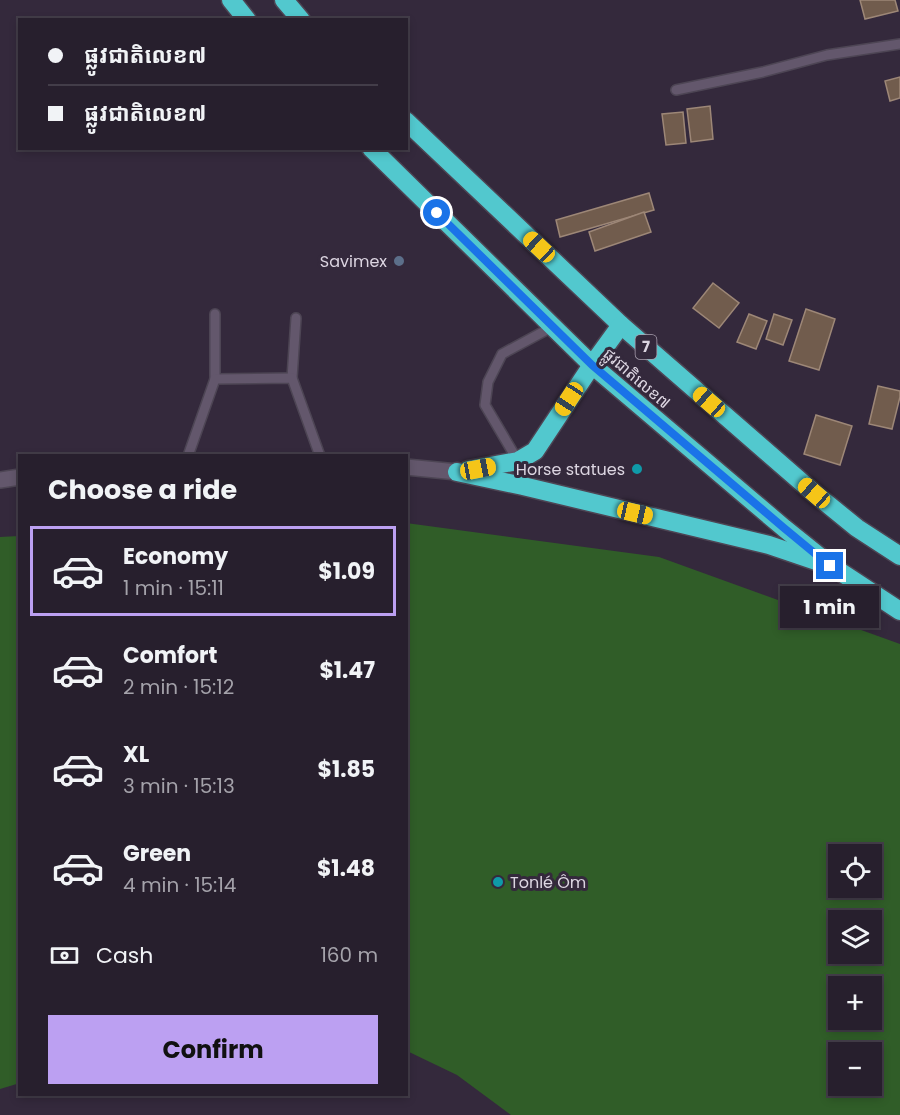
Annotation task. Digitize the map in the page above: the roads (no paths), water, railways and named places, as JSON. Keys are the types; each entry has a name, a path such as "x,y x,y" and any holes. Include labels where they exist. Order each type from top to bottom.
{"highway":[{"path":"231,0 245,18"},
{"path":"284,0 299,18"},
{"name":"ផ្លូវជាតិលេខ៧","path":"408,123 621,326 814,493 857,528 900,555"},
{"name":"ផ្លូវជាតិលេខ៧","path":"374,150 592,365 830,566 900,611"},
{"path":"457,472 518,461 535,451 621,326"},
{"path":"457,472 769,545 830,566"}],"street":[{"path":"408,467 457,472"},
{"path":"0,480 18,477"}],"lane":[{"path":"676,90 763,72 827,55 900,44"},
{"path":"189,454 215,379 215,314"},
{"path":"296,318 292,378 319,454"},
{"path":"518,461 485,405 488,382 502,354 552,327"},
{"path":"215,379 292,378"}],"place":[{"name":"Savimex","path":"399,261"},
{"name":"Horse statues","path":"637,469"},
{"name":"Tonlé Ôm","path":"498,882"}]}
